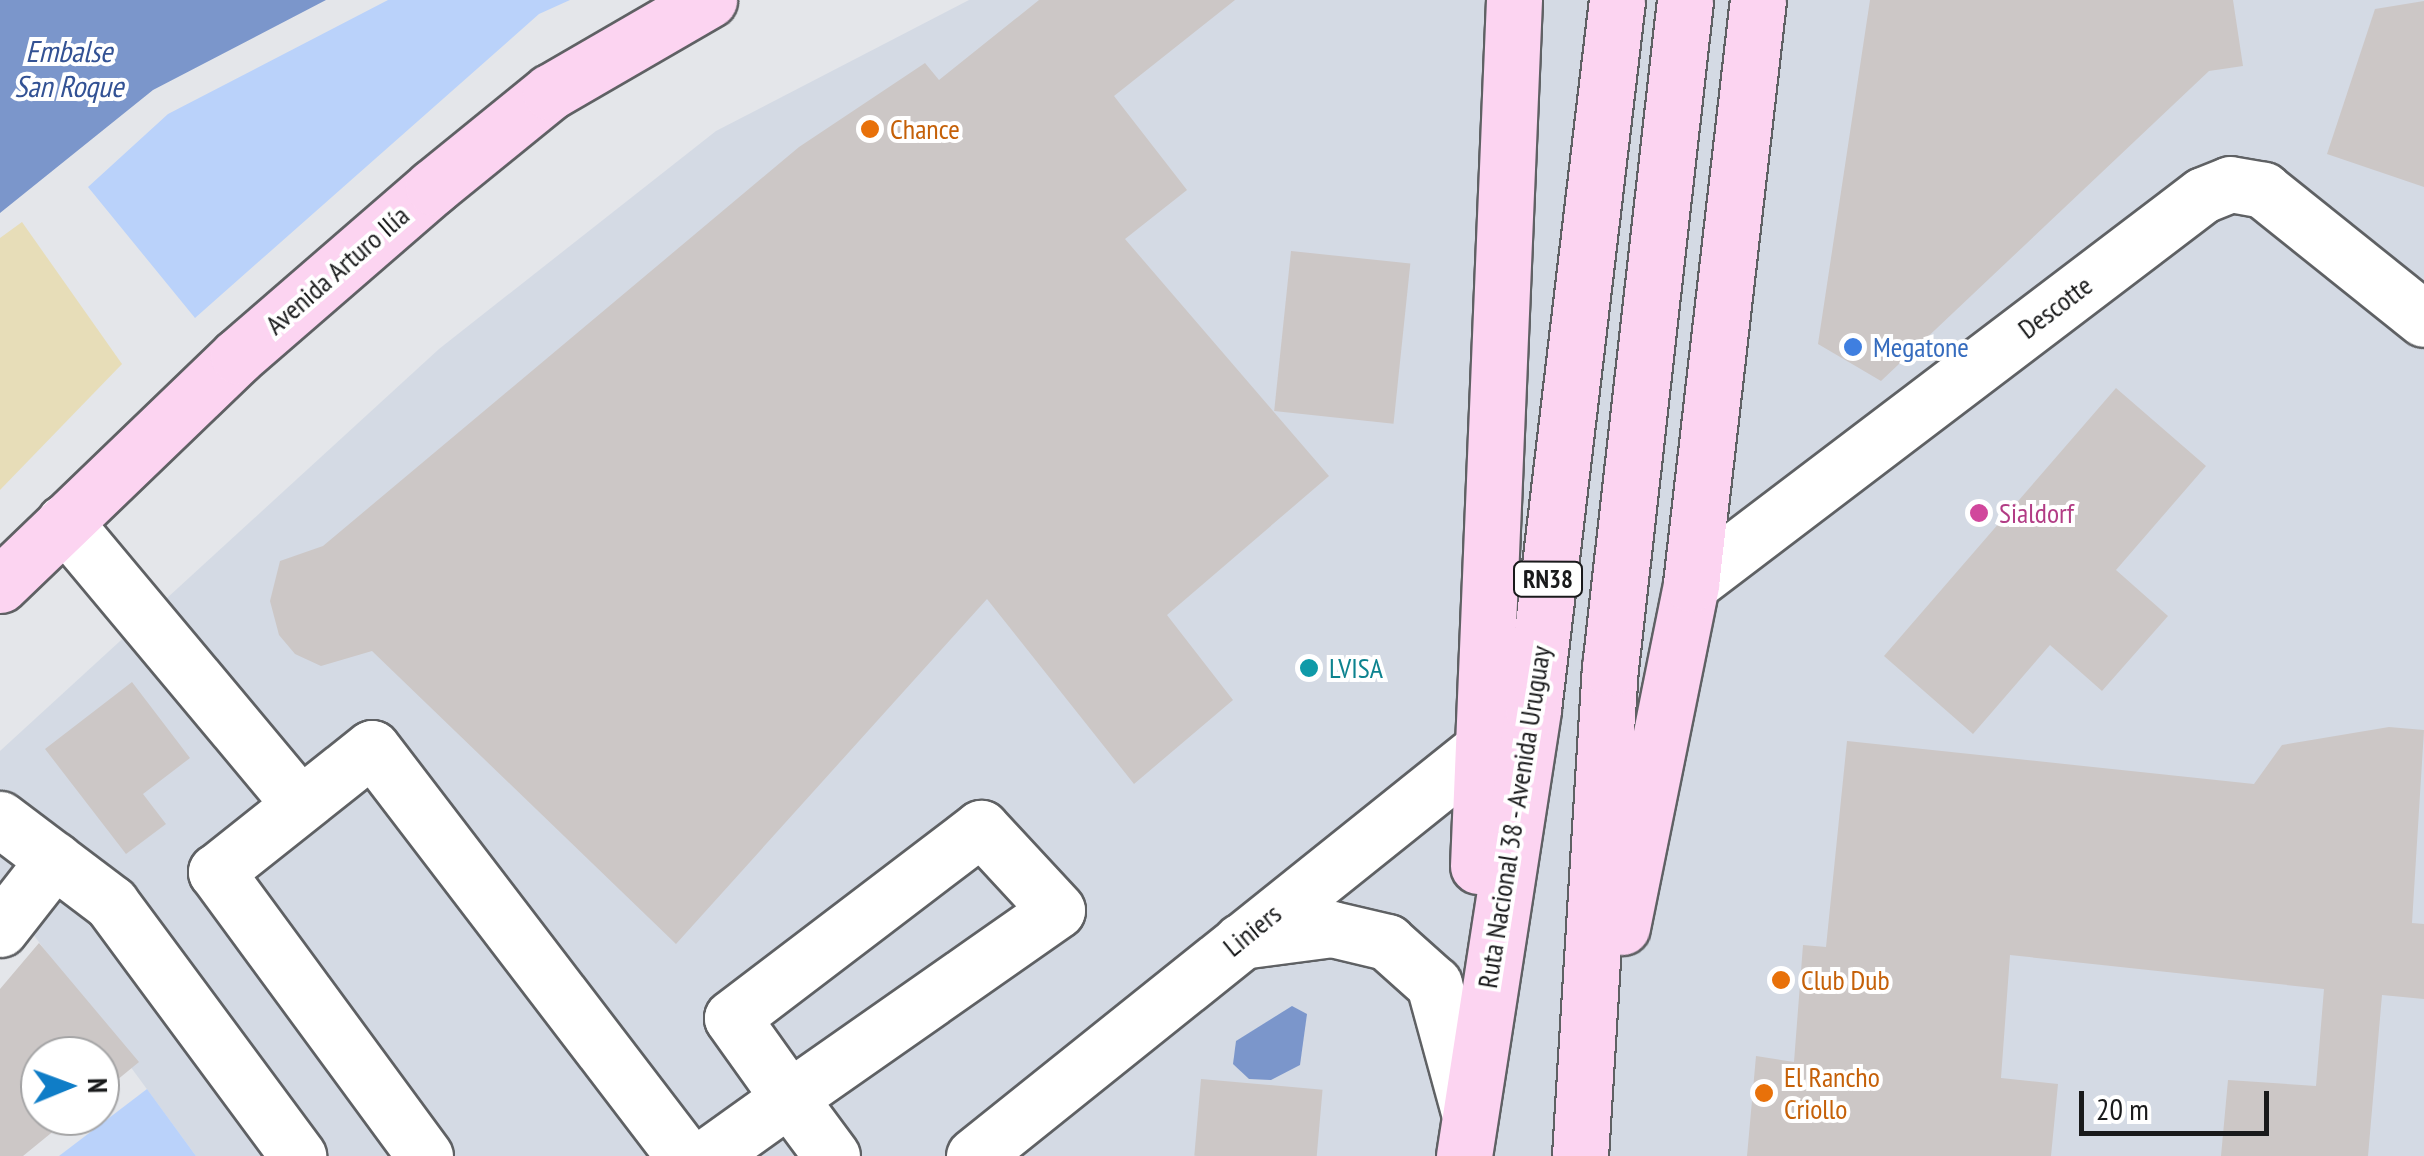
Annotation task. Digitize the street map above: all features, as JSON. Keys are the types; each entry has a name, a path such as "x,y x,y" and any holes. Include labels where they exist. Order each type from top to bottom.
{"main road":[{"name":"Avenida Arturo Ilía","path":"0,586 238,356 550,92 709,0"},
{"path":"1466,1134 1514,0"},
{"name":"Ruta Nacional 38 - Avenida Uruguay","path":"1466,1134 1533,708 1618,0"},
{"name":"RN38","path":"1581,1138 1610,668 1685,0"},
{"path":"1581,1138 1691,584 1758,0"}],"street":[{"name":"Descotte","path":"1691,584 2203,194 2230,184 2263,190 2424,320"},
{"path":"64,522 298,802"},
{"name":"Liniers","path":"974,1156 1533,708"},
{"path":"426,1156 216,872 298,802 372,748 684,1156"},
{"path":"0,819 111,903 298,1156"},
{"path":"708,1156 789,1098 1058,910 981,828 732,1018 789,1098 832,1156"},
{"path":"0,929 54,860"},
{"path":"1238,942 1332,929 1387,942 1434,984 1466,1134"}],"shaded area":[{"path":"388,0 570,0 539,14 195,318 88,187 168,114"},
{"path":"969,0 2424,0 2424,1156 196,1156 120,1052 120,1036 108,1036 0,889 0,751 439,349 716,131"},
{"path":"147,1089 196,1156 59,1156 85,1136 120,1136 120,1110"}],"sand":[{"path":"22,222 122,364 0,490 0,238"}],"water":[{"name":"Embalse San Roque","path":"0,0 326,0 153,90 0,213"},
{"path":"1292,1006 1307,1014 1300,1065 1271,1080 1249,1079 1233,1064 1236,1041"}],"building":[{"path":"1039,0 1235,0 1114,96 1187,190 1125,239 1329,476 1167,615 1233,700 1134,784 987,599 676,944 372,651 321,666 295,654 279,635 270,601 280,561 323,546 799,147 925,63 939,80"},
{"path":"1870,0 2233,0 2243,66 2209,71 1881,381 1818,344"},
{"path":"2424,1 2424,187 2327,154 2375,9"},
{"path":"1291,251 1410,264 1394,424 1274,411"},
{"path":"2116,388 2206,466 2116,570 2168,616 2102,691 2050,645 1973,734 1884,656"},
{"path":"132,682 190,758 143,794 166,824 126,854 45,749"},
{"path":"2389,727 2424,730 2412,923 2424,924 2424,999 2382,995 2368,1156 2221,1156 2228,1080 2316,1086 2324,989 2010,955 2001,1078 2058,1084 2051,1156 1747,1156 1756,1056 1794,1062 1803,945 1826,947 1847,741 2254,784 2282,745"},
{"path":"39,943 117,1036 20,1036 20,1136 48,1136 23,1156 0,1156 0,989"},
{"path":"120,1039 139,1062 120,1078"},
{"path":"1201,1079 1323,1090 1317,1156 1194,1156"}],"place":[{"name":"Chance","path":"870,129"},
{"name":"Megatone","path":"1853,347"},
{"name":"Sialdorf","path":"1979,513"},
{"name":"LVISA","path":"1309,668"},
{"name":"Club Dub","path":"1781,980"},
{"name":"El Rancho Criollo","path":"1764,1093"}]}
